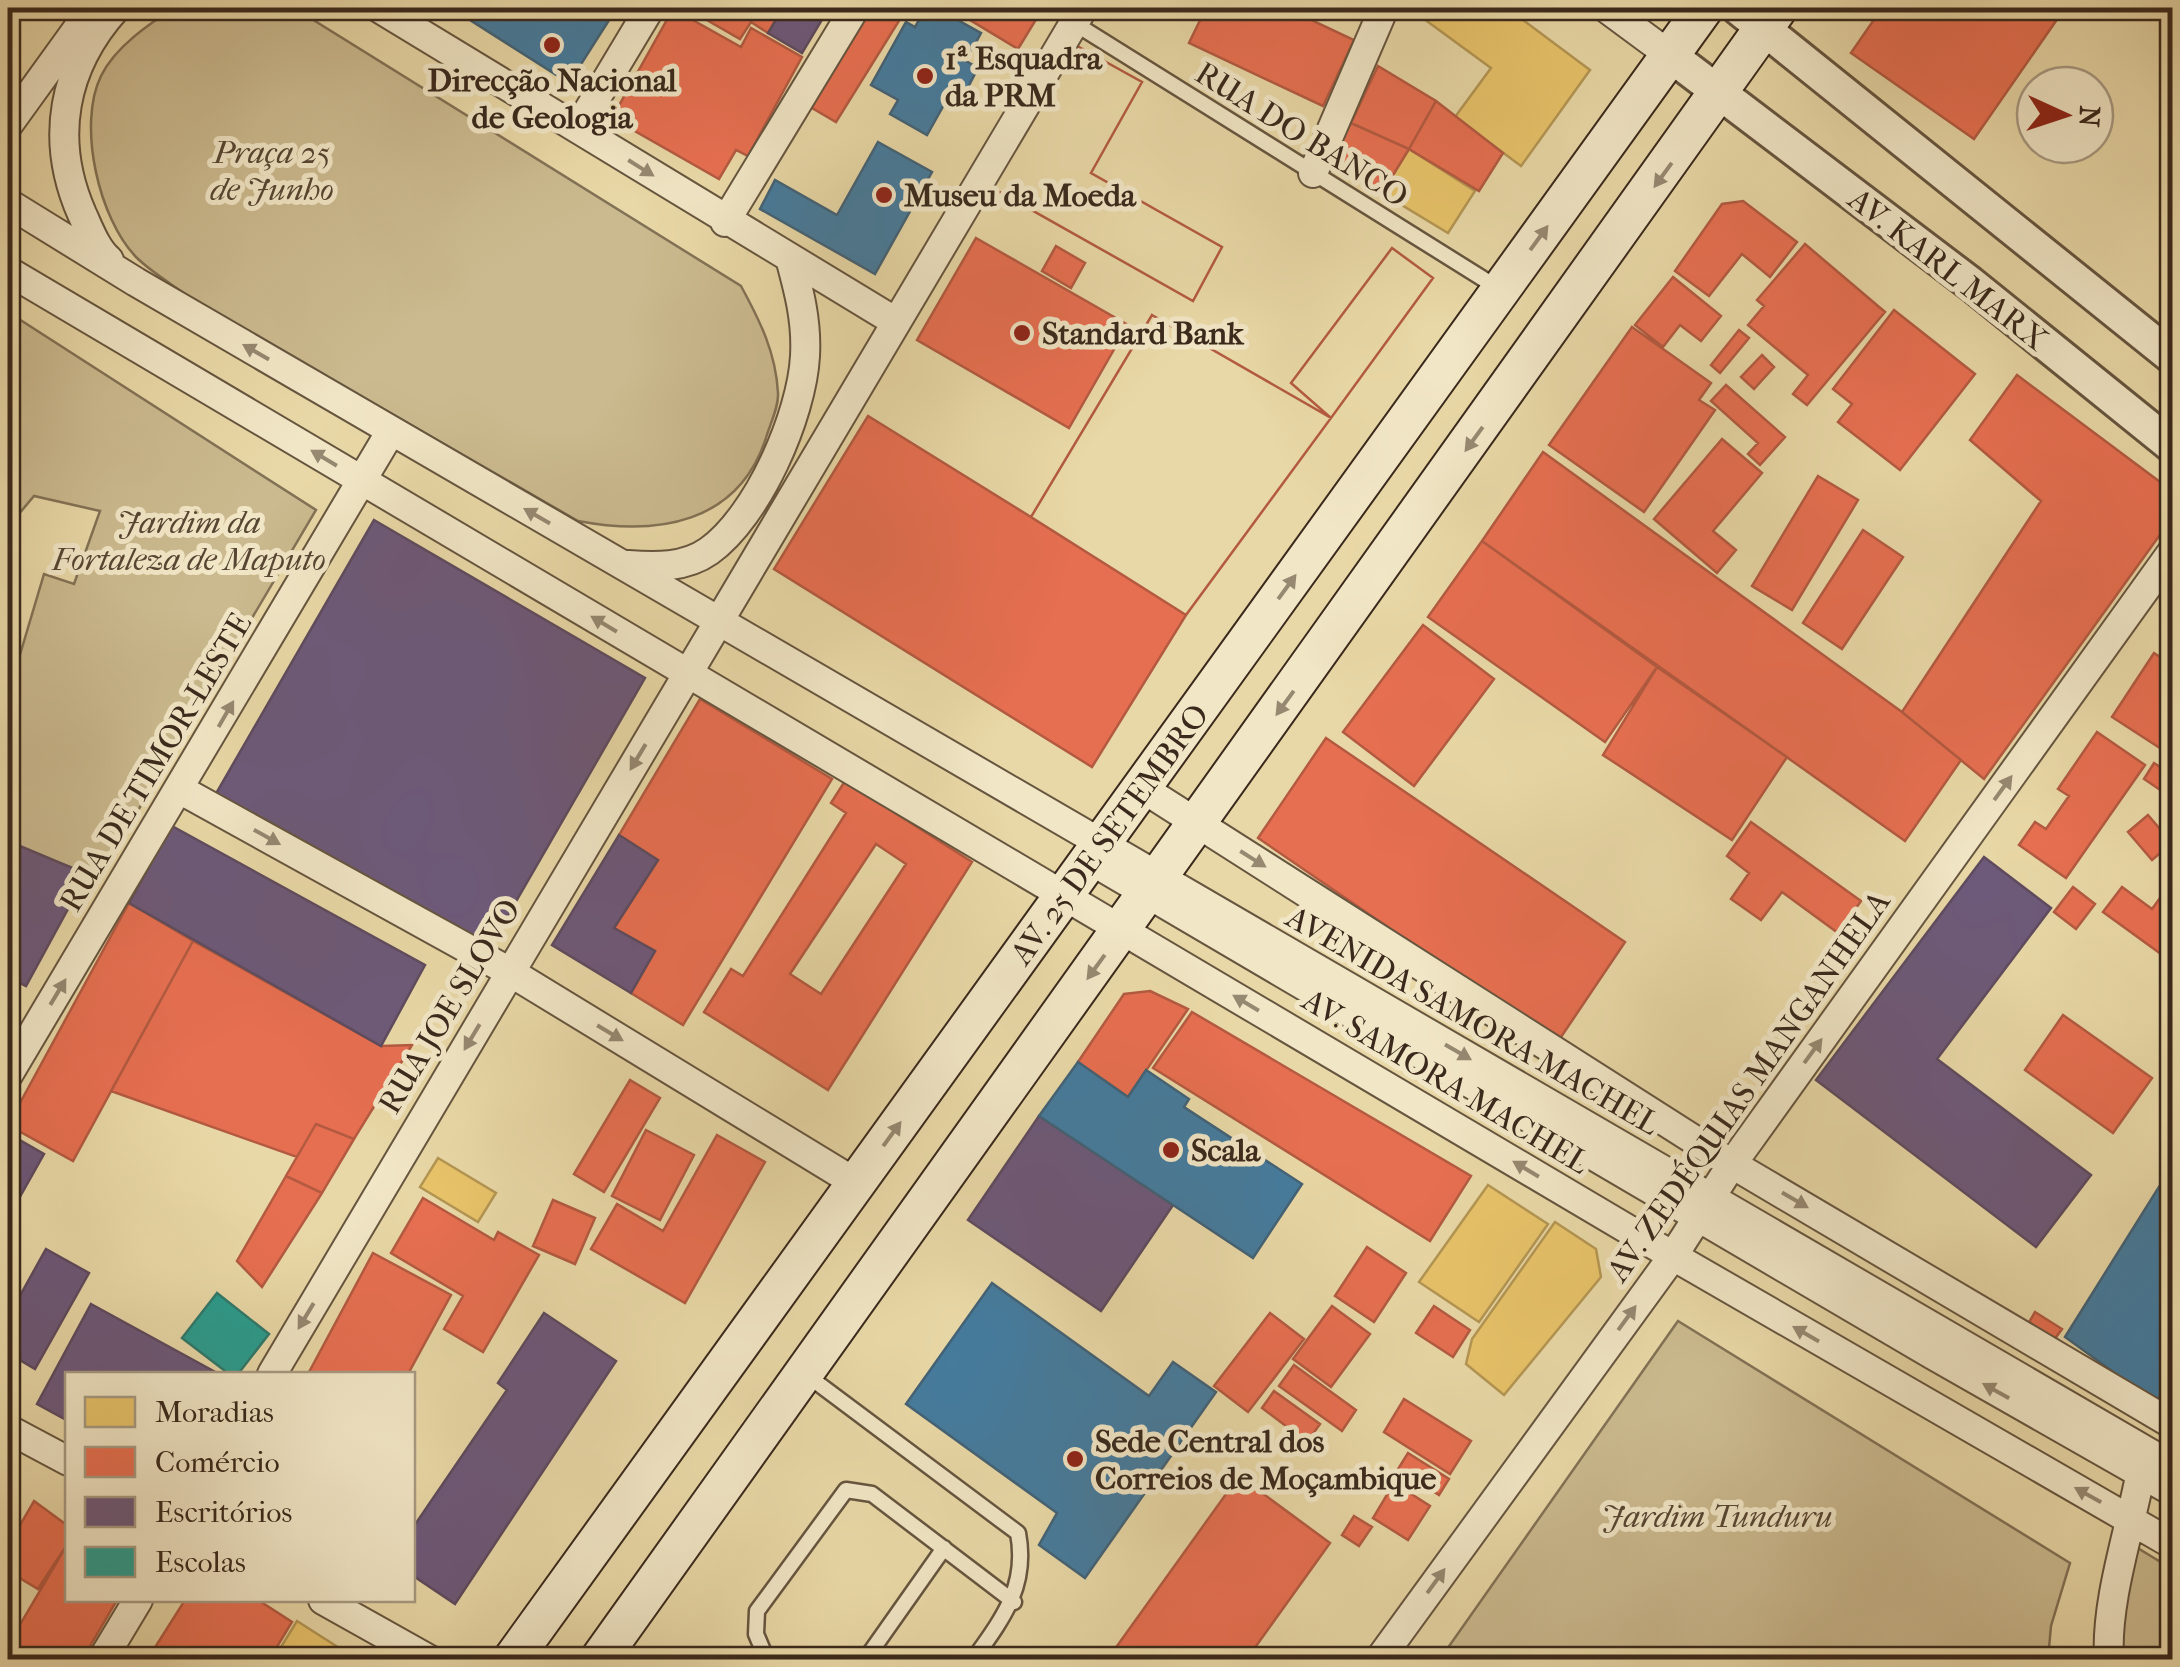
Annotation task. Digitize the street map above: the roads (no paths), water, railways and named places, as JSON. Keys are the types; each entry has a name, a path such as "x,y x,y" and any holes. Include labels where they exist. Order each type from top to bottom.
{"main road":[{"name":"AV. 25 DE SETEMBRO","path":"512,1660 1704,8"},
{"name":"AV. 25 DE SETEMBRO","path":"599,1660 1720,95 1760,14"}],"street":[{"path":"8,125 94,8"},
{"path":"116,8 87,40 66,107 62,160 103,255 136,282"},
{"path":"378,8 725,222 896,322"},
{"path":"578,128 650,8"},
{"path":"725,222 855,8"},
{"path":"1313,173 1384,8"},
{"path":"1606,8 1671,56"},
{"path":"1760,14 2172,357"},
{"path":"688,673 1078,15"},
{"name":"AV. KARL MARX","path":"1671,56 1970,283 2172,446"},
{"path":"8,203 136,282 719,621 1096,852"},
{"path":"621,564 664,568 707,553 735,525 768,478 805,360 804,307 790,258"},
{"name":"AV. SAMORA MACHEL","path":"8,271 1673,1256 2172,1544"},
{"name":"RUA DE TIMOR-LESTE","path":"8,1076 182,790 392,431"},
{"name":"AV. ZEDÉQUIAS MANGANHELA","path":"1378,1660 1673,1256 1732,1164 2172,552"},
{"name":"RUA JOE SLOVO","path":"273,1372 688,673"},
{"path":"1142,788 1732,1164 2172,1424"},
{"path":"182,790 510,972 856,1183"},
{"name":"AVENIDA SAMORA MACHEL","path":"1096,852 1703,1207"},
{"path":"1703,1207 2143,1461 2172,1491"},
{"path":"8,1430 65,1459"},
{"path":"2143,1461 2172,1466"},
{"path":"2109,1660 2108,1629 2134,1521 2143,1461"},
{"path":"102,1660 137,1602"},
{"path":"327,1602 430,1660"}],"lane":[{"name":"RUA DO BANCO","path":"1078,15 1313,173 1501,291"},
{"path":"803,1372 1018,1533 1023,1559 1014,1602 973,1660"},
{"path":"767,1660 756,1634 758,1612 846,1490 872,1494 1014,1602"},
{"path":"866,1660 944,1548"}],"place":[{"name":"Direcção Nacional de Geologia","path":"552,45"},
{"name":"1ª Esquadra da PRM","path":"925,76"},
{"name":"Museu da Moeda","path":"884,195"},
{"name":"Standard Bank","path":"1022,333"},
{"name":"Scala","path":"1171,1150"},
{"name":"Sede Central dos Correios de Moçambique","path":"1075,1459"}],"park label":[{"name":"Praça 25 de Junho","path":"272,170"},
{"name":"Jardim da Fortaleza de Maputo","path":"189,540"},
{"name":"Jardim Tunduru","path":"1716,1516"}]}
